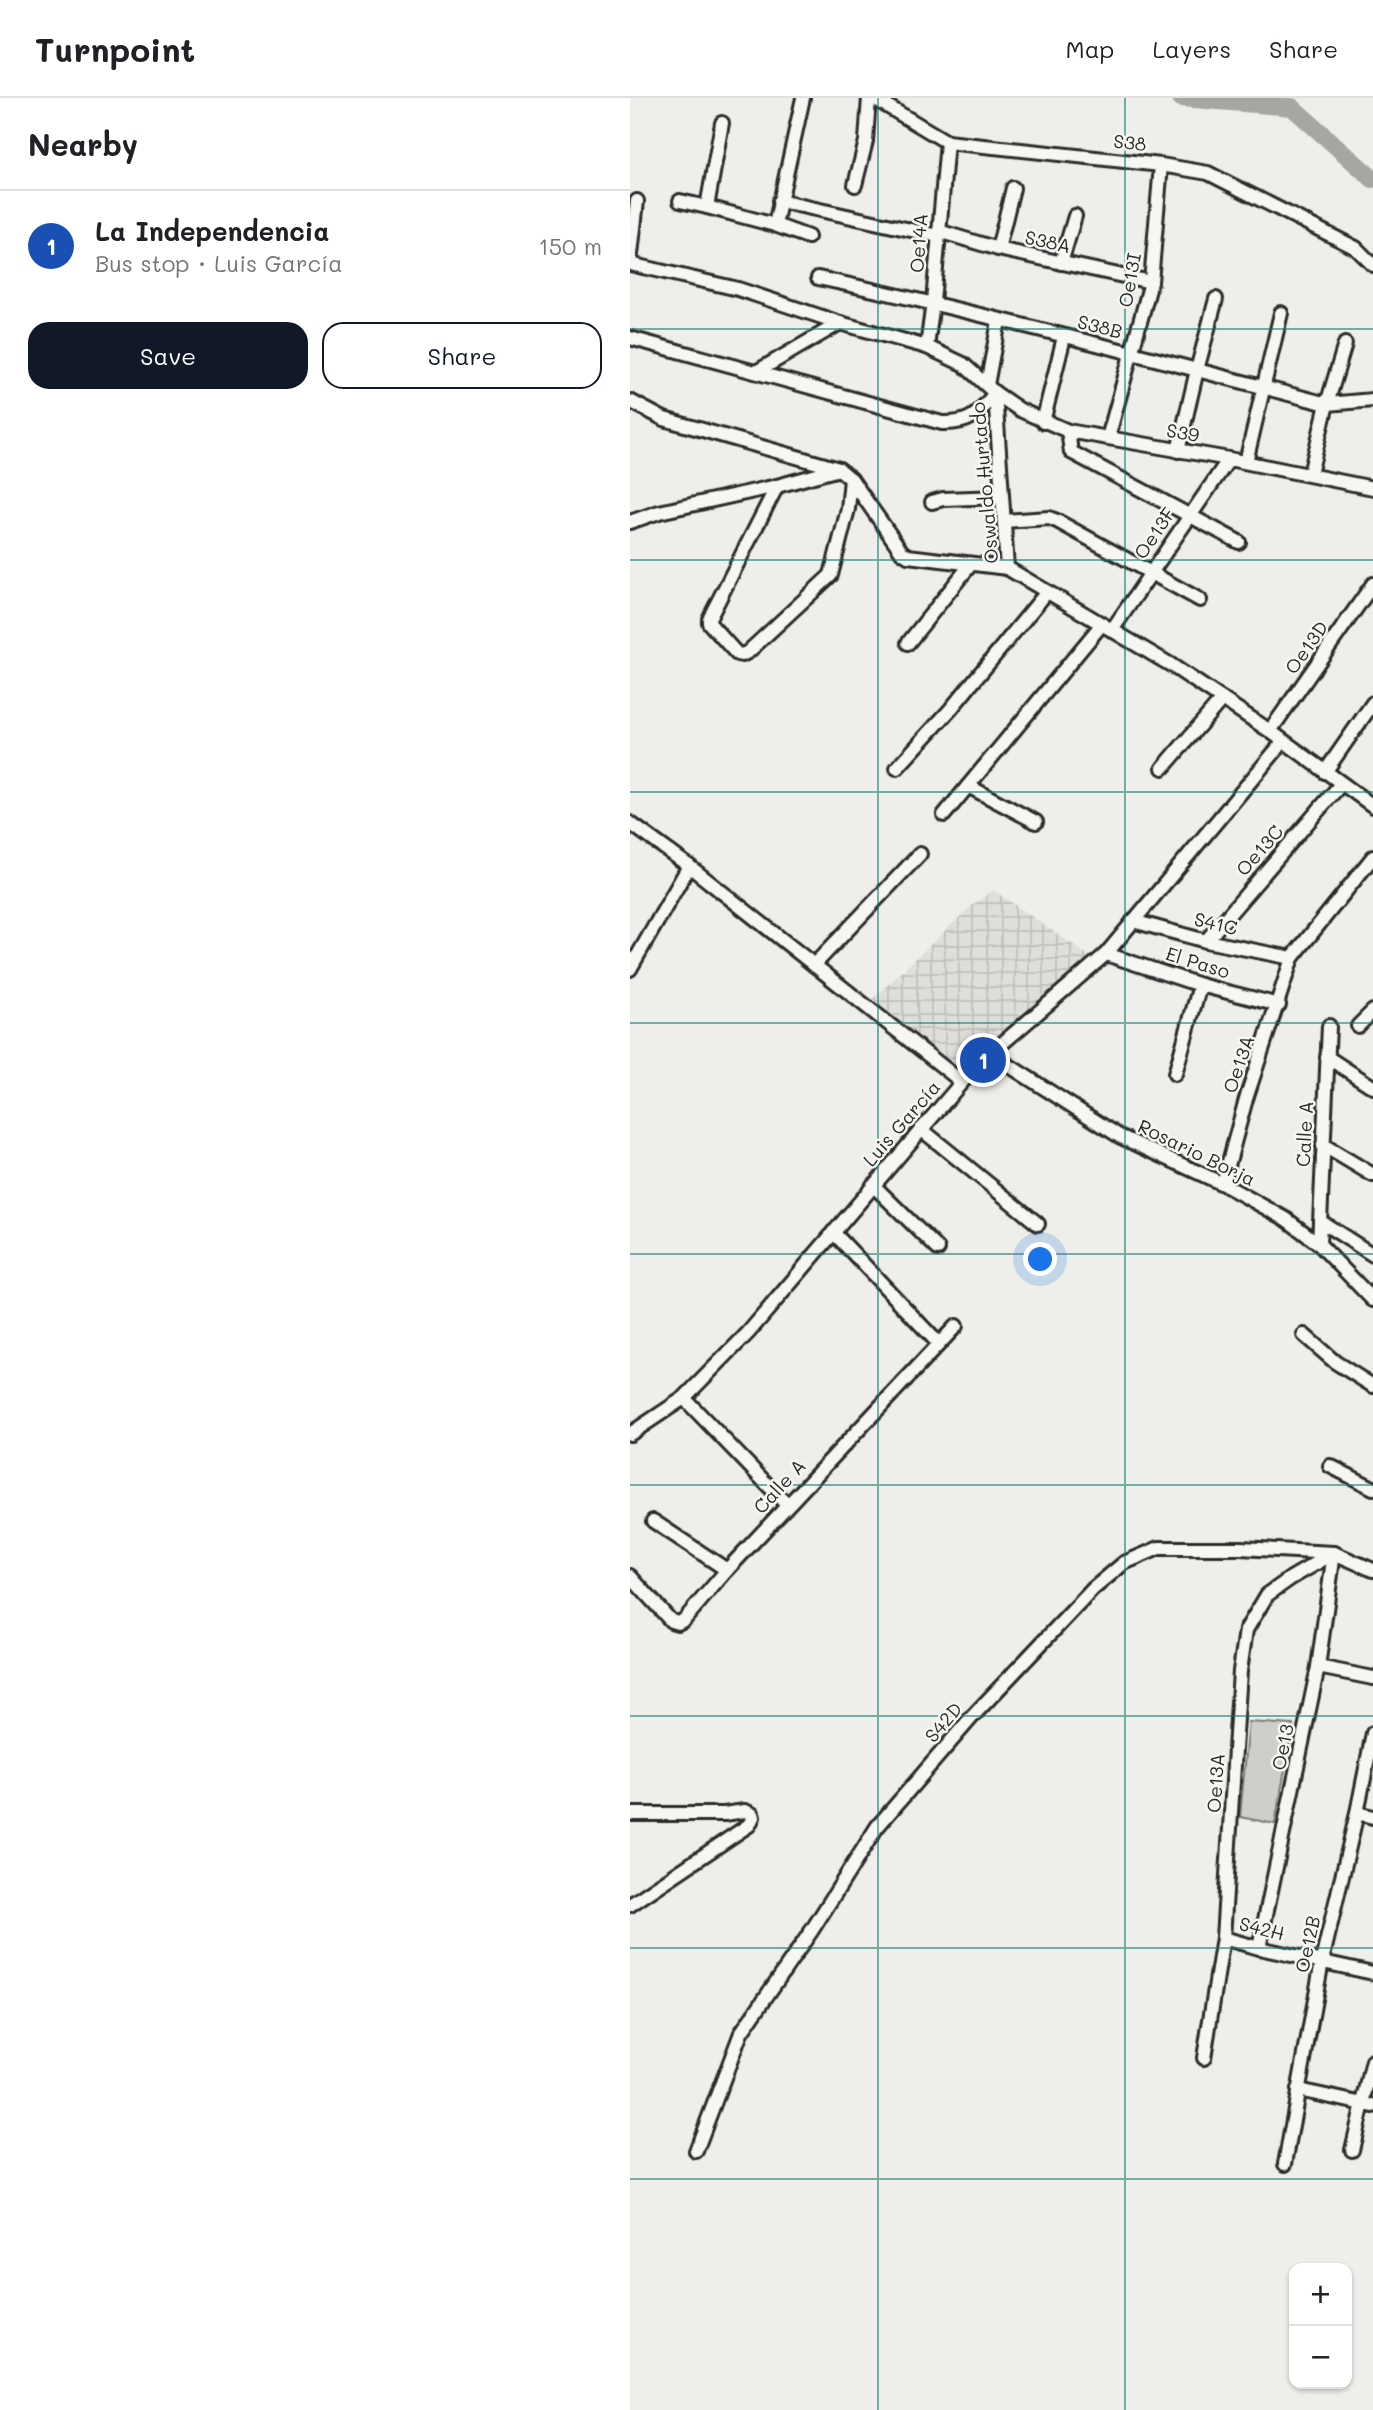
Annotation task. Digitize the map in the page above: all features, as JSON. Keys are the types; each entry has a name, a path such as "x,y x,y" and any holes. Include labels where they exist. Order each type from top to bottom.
{"street":[{"path":"775,225 803,98"},
{"path":"855,185 866,141 869,98"},
{"name":"S38","path":"869,98 947,142 1161,165 1214,175 1356,248 1373,265"},
{"path":"708,207 722,123"},
{"name":"Oe14A","path":"927,347 947,142"},
{"name":"Oe13I","path":"1108,438 1151,282 1161,165"},
{"path":"998,249 1013,188"},
{"path":"630,264 637,201"},
{"path":"680,201 775,225 808,237"},
{"path":"779,201 938,236"},
{"path":"1060,263 1075,216"},
{"name":"S38A","path":"938,236 945,233 998,249 1151,282"},
{"name":"Oswaldo Hurtado","path":"630,264 738,289 840,323 927,347 963,364 991,389 1007,568 1222,699 1373,806"},
{"name":"S38B","path":"818,278 933,302 1327,404 1373,400"},
{"path":"1178,451 1196,370 1216,299"},
{"path":"1246,462 1281,313"},
{"path":"630,338 942,424 965,422 980,411 991,389 999,321"},
{"path":"756,372 840,323"},
{"path":"1043,422 1064,337"},
{"path":"1310,474 1345,344"},
{"name":"S39","path":"991,389 1020,410 1068,431 1246,462 1373,488"},
{"path":"630,401 664,419 839,469 851,479 902,552 908,556 1007,568"},
{"path":"1068,431 1071,452 1239,542"},
{"name":"Oe13F","path":"944,815 1107,627 1150,573 1229,459"},
{"path":"630,522 659,512 777,486 839,469"},
{"path":"777,486 709,619 709,623 737,654 748,652 831,575 848,509 851,479"},
{"path":"932,502 943,499 1002,497"},
{"path":"1004,521 1049,518 1200,600"},
{"path":"908,643 971,564"},
{"name":"Oe13D","path":"1270,732 1373,584"},
{"path":"897,768 950,710 1047,592"},
{"path":"1163,768 1222,699"},
{"path":"1325,772 1373,703"},
{"name":"Luis García","path":"630,1434 684,1398 748,1333 962,1082 1107,954 1283,742"},
{"name":"Oe13C","path":"1206,941 1341,784"},
{"path":"968,786 1036,822"},
{"path":"630,823 689,866 962,1082"},
{"path":"814,965 920,854"},
{"path":"1292,958 1373,858"},
{"path":"630,969 689,866"},
{"name":"S41C","path":"1133,921 1206,941 1292,958"},
{"name":"El Paso","path":"1107,954 1200,985 1279,1005"},
{"name":"Oe13A","path":"1223,1184 1246,1099 1279,1005 1292,958"},
{"path":"1175,1074 1200,985"},
{"path":"1358,1026 1373,1011"},
{"name":"Calle A","path":"1319,1244 1329,1026"},
{"name":"Rosario Borja","path":"991,1054 1119,1136 1223,1184 1286,1219 1319,1244 1373,1300"},
{"path":"1327,1057 1373,1087"},
{"path":"921,1129 1038,1224"},
{"path":"1323,1145 1373,1175"},
{"path":"873,1185 938,1249"},
{"path":"1320,1221 1373,1255"},
{"path":"833,1232 938,1343"},
{"name":"Calle A","path":"630,1576 669,1620 678,1623 684,1620 787,1505 956,1326"},
{"path":"1304,1335 1335,1362 1373,1385"},
{"path":"684,1398 787,1505"},
{"path":"1330,1466 1373,1488"},
{"path":"653,1521 727,1570"},
{"name":"S42D","path":"696,2151 741,2034 877,1827 971,1718 1093,1589 1124,1563 1159,1548 1240,1548 1334,1553 1373,1570"},
{"name":"Oe13A","path":"1204,2059 1223,1938 1240,1671 1246,1630 1267,1595 1291,1577 1334,1553"},
{"name":"Oe13","path":"1259,1948 1318,1667 1334,1553"},
{"path":"1318,1667 1373,1678"},
{"name":"Oe12B","path":"1284,2164 1322,1961 1373,1733"},
{"path":"630,1814 724,1814 745,1811 753,1817 749,1825 630,1905"},
{"path":"1357,1813 1373,1817"},
{"name":"S42H","path":"1223,1938 1373,1973"},
{"path":"1352,2150 1368,2105 1373,2062"},
{"path":"1298,2090 1368,2105"}],"shaded area":[{"path":"993,890 1095,960 963,1073 873,999 971,906"},
{"path":"1249,1722 1293,1725 1275,1824 1240,1817"}],"waterway":[{"path":"1181,98 1292,107 1373,179"}],"place":[{"name":"La Independencia","path":"983,1060"}]}
